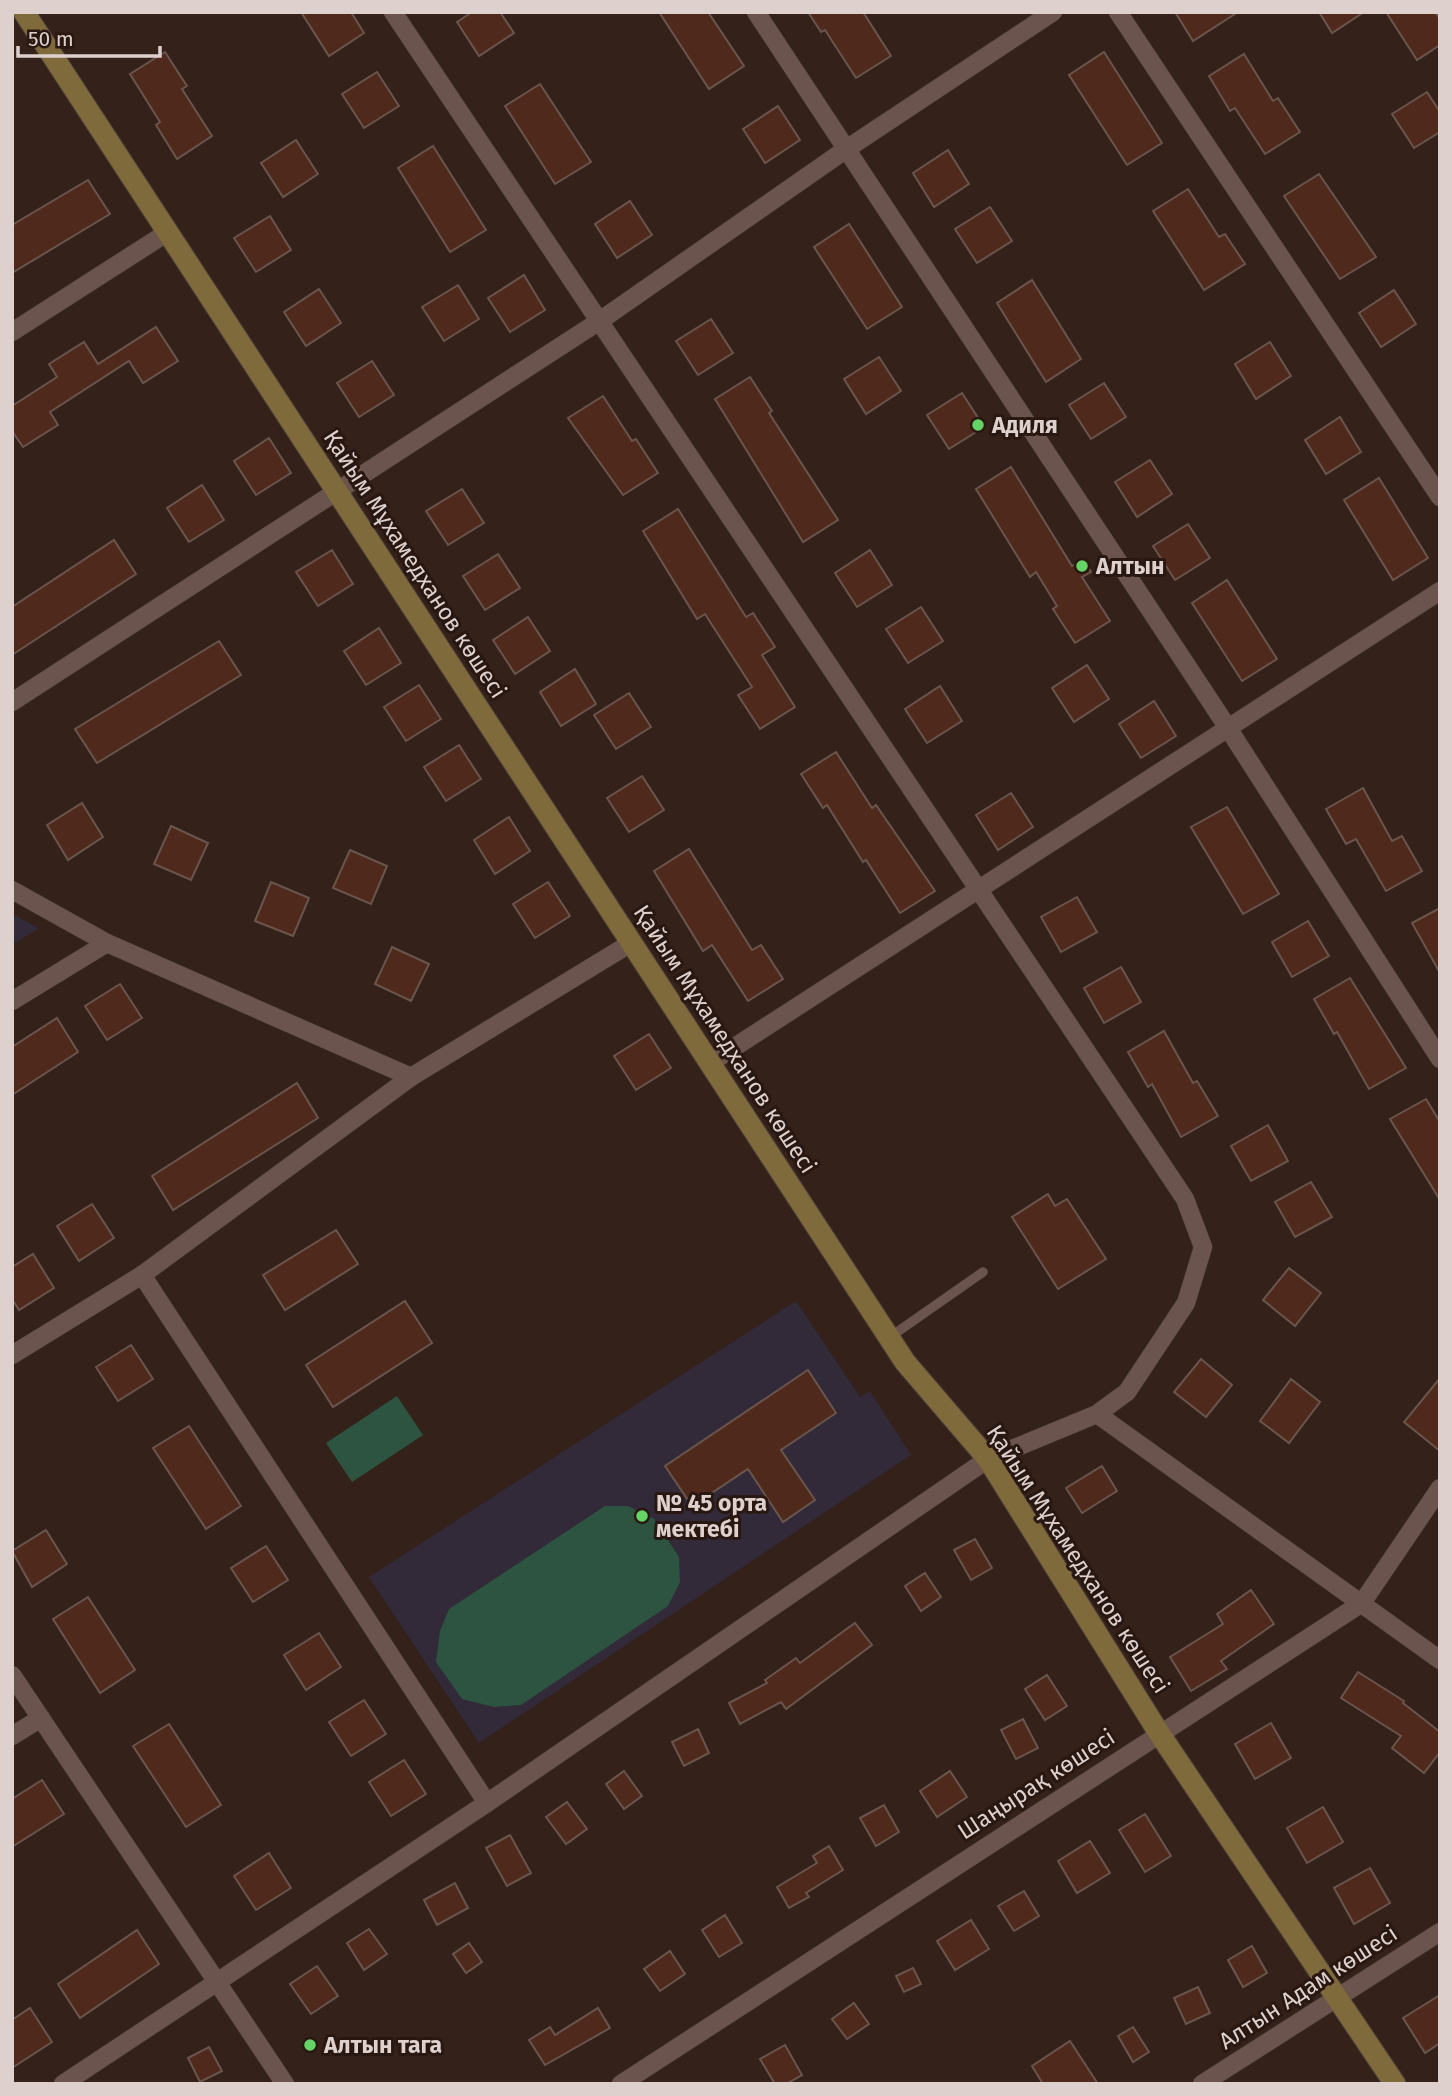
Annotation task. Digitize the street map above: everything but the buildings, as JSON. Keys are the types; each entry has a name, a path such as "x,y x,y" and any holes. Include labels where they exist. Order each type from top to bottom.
{"street":[{"name":"Қайым Мұхамедханов көшесі","path":"24,12 889,1338 905,1362 988,1459 1159,1733 1395,2084"},
{"path":"62,2084 487,1802 988,1459 1097,1414 1127,1392 1186,1303 1203,1247 1185,1199 393,12"},
{"path":"756,12 1228,728 1440,1059"},
{"path":"12,702 601,320 845,150 1053,12"},
{"path":"1118,12 1440,498"},
{"path":"12,332 167,232"},
{"path":"710,1063 1440,591"},
{"path":"12,890 107,943 411,1077"},
{"path":"12,1001 107,943"},
{"path":"12,1355 142,1275 411,1077 631,943"},
{"path":"142,1275 487,1802"},
{"path":"1097,1414 1440,1660"},
{"name":"Шаңырақ көшесі","path":"621,2084 1362,1603 1440,1488"},
{"path":"12,1675 285,2084"},
{"path":"12,1736 41,1717"},
{"name":"Алтын Адам көшесі","path":"1202,2084 1335,1996 1440,1932"}],"lane":[{"path":"889,1338 983,1272"}],"shaded area":[{"path":"12,914 39,928 12,945"},
{"name":"№ 45 орта мектебі","path":"796,1301 860,1397 870,1391 911,1455 479,1743 369,1577"}],"green space":[{"path":"397,1396 423,1435 352,1482 326,1443"},
{"path":"605,1506 628,1506 654,1519 679,1557 680,1582 668,1606 521,1705 494,1707 462,1699 436,1662 440,1631 449,1609"}],"place":[{"name":"Адиля","path":"978,425"},
{"name":"Алтын","path":"1082,566"},
{"name":"№ 45 орта мектебі","path":"642,1516"},
{"name":"Алтын тага","path":"310,2045"}]}
